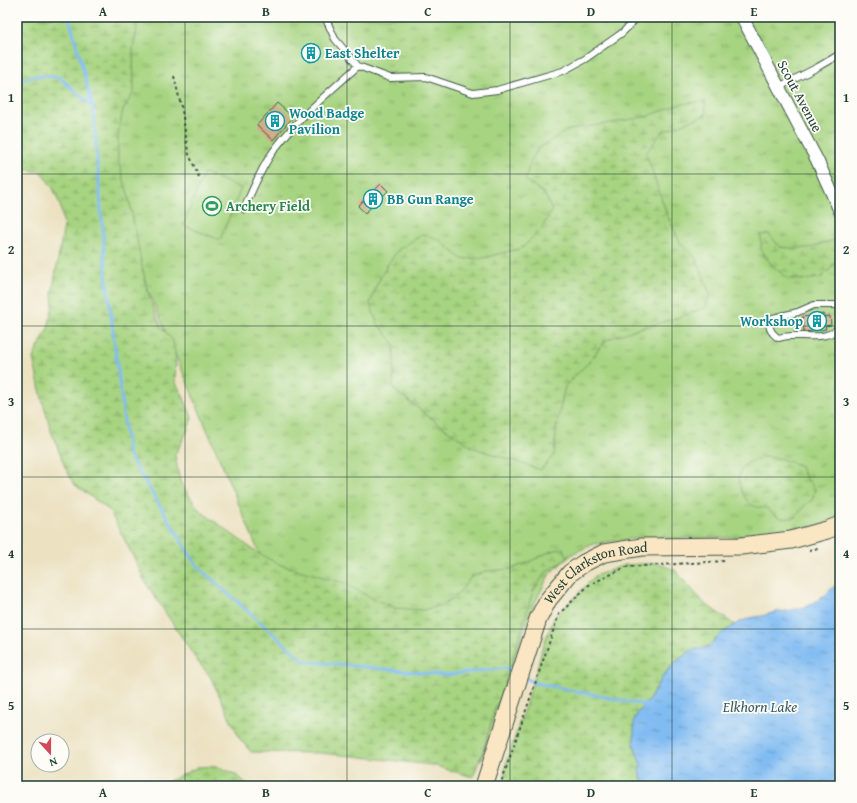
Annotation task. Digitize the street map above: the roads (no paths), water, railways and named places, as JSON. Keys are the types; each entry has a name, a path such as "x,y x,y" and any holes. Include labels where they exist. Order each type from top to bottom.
{"main road":[{"name":"West Clarkston Road","path":"484,786 538,619 548,600 570,573 579,566 604,553 642,547 741,546 791,540 840,525"}],"street":[{"name":"Scout Avenue","path":"742,17 817,160 840,211"}],"lane":[{"path":"325,17 335,39 358,66 390,78 426,77 473,94 497,90 563,71 585,59 622,33 638,17"},
{"path":"779,87 840,54"},
{"path":"244,209 269,157 289,131 318,102 358,66"},
{"path":"840,306 814,305 798,312 773,318 769,322 769,328 778,338 830,334 839,328 840,325"}],"water":[{"name":"Elkhorn Lake","path":"840,586 840,786 644,786 639,771 641,765 634,744 634,720 638,712 648,702 663,676 675,662 692,650 705,648 721,634 739,622 775,612 788,611 808,606 825,596 832,588"}],"waterway":[{"path":"69,17 93,107 106,273 128,454 197,566 304,661 445,675 507,668 516,673"},
{"path":"17,81 34,76 59,77 92,106"},
{"path":"524,677 535,683 645,705"}],"place":[{"name":"East Shelter","path":"311,53"},
{"name":"Wood Badge Pavilion","path":"275,121"},
{"name":"BB Gun Range","path":"373,199"},
{"name":"Archery Field","path":"212,206"},
{"name":"Workshop","path":"817,321"}]}
